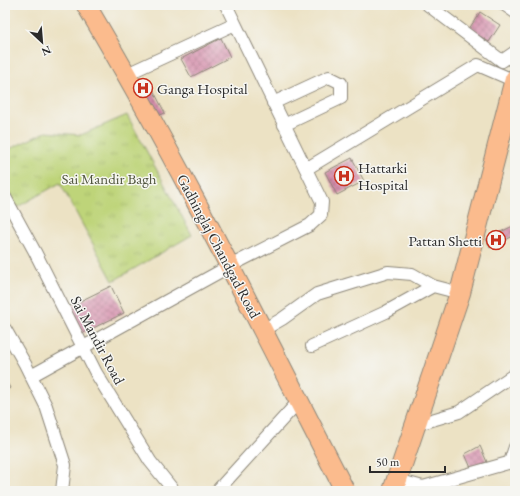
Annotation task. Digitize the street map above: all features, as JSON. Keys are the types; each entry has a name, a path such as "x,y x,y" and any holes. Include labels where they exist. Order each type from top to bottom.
{"highway":[{"path":"395,485 460,292 515,80"}],"main road":[{"name":"Gadhinglaj Chandgad Road","path":"86,5 127,74 230,266 345,491"}],"street":[{"path":"31,376 230,266 310,225 321,215 322,202 226,5"},
{"path":"428,5 502,61 515,52"},
{"path":"505,5 515,12"},
{"path":"127,74 235,24"},
{"path":"306,169 478,65 515,80"},
{"path":"273,103 329,77 341,83 341,98 284,125"},
{"name":"Sai Mandir Road","path":"5,197 96,373 150,461 174,491"},
{"path":"263,330 282,319 317,294 388,272 412,274 433,286 460,292"},
{"path":"312,346 386,312 433,286"},
{"path":"5,329 46,406 65,465 62,491"},
{"path":"415,425 459,412 515,374"},
{"path":"217,491 299,401"},
{"path":"423,487 512,462 515,447"},
{"path":"395,485 423,487 437,491"}],"green space":[{"name":"Sai Mandir Bagh","path":"127,115 192,235 113,281 60,183 12,210 5,197 5,151 46,132 81,135"}],"building":[{"path":"480,12 500,25 489,42 469,29"},
{"path":"221,38 230,57 191,77 181,59"},
{"path":"148,80 165,113 153,118 137,85"},
{"path":"352,158 364,181 337,195 325,172"},
{"path":"513,226 515,235 490,248 486,239"},
{"path":"111,286 124,313 81,334 68,307"},
{"path":"5,379 10,388 5,392"},
{"path":"480,446 487,462 471,468 465,454"}],"place":[{"name":"Ganga Hospital","path":"143,88"},
{"name":"Hattarki Hospital","path":"344,176"},
{"name":"Pattan Shetti","path":"496,240"}]}
